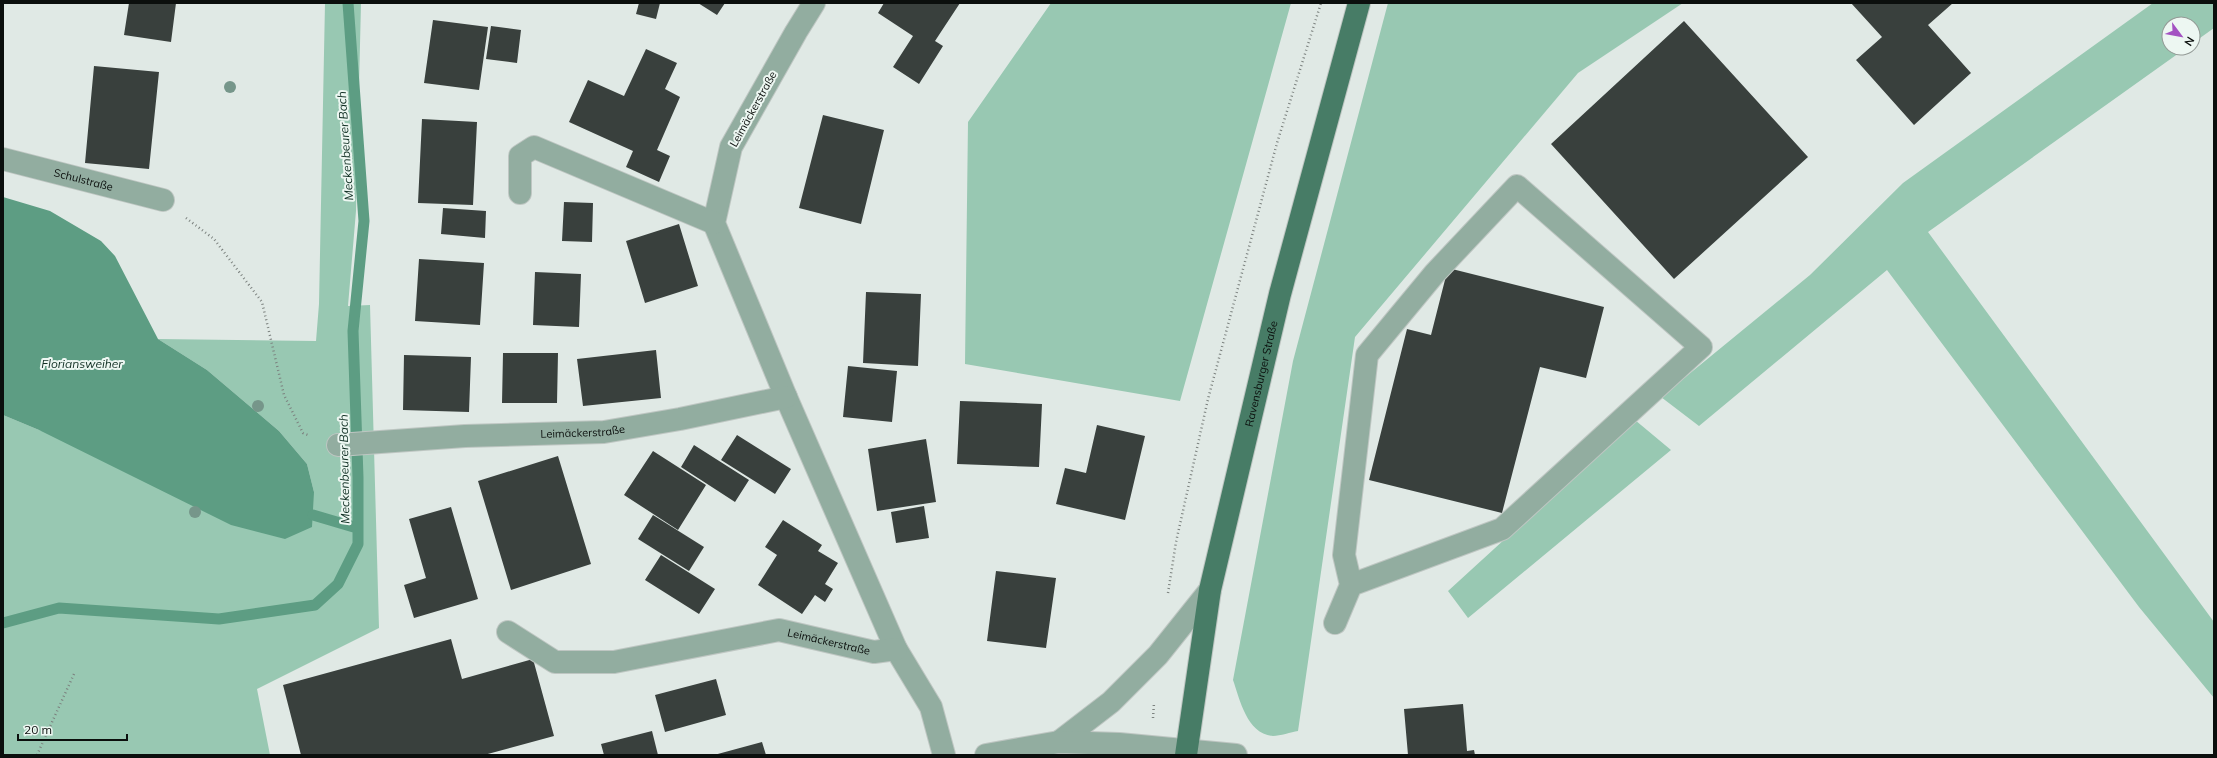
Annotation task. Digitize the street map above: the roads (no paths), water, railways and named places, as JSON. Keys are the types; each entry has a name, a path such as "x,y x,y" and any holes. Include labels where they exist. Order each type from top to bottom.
{"main road":[{"name":"Ravensburger Straße","path":"1186,752 1210,590 1280,294 1359,3"}],"street":[{"name":"Leimäckerstraße","path":"714,223 731,147 814,3"},
{"path":"520,193 520,156 534,147 714,223 786,397 896,649 931,707 944,755"},
{"name":"Schulstraße","path":"3,160 163,200"},
{"path":"1335,623 1351,585 1344,555 1367,355 1435,273 1517,186 1701,347 1502,529 1351,585"},
{"name":"Leimäckerstraße","path":"338,445 465,436 604,432 680,419 786,397"},
{"path":"1060,742 1111,702 1158,655 1210,590"},
{"name":"Leimäckerstraße","path":"508,632 555,662 614,662 779,630 874,652 896,649"},
{"path":"986,755 1060,742 1151,747 1186,752 1236,755"}],"water":[{"name":"Floriansweiher","path":"3,197 50,211 101,241 115,256 158,339 207,370 279,431 307,464 314,492 312,527 285,539 231,525 39,430 3,415"}],"waterway":[{"name":"Meckenbeurer Bach","path":"3,623 59,608 219,619 315,605 338,584 358,544 358,478 353,331 364,221 348,3"},
{"path":"313,515 357,528"}]}
